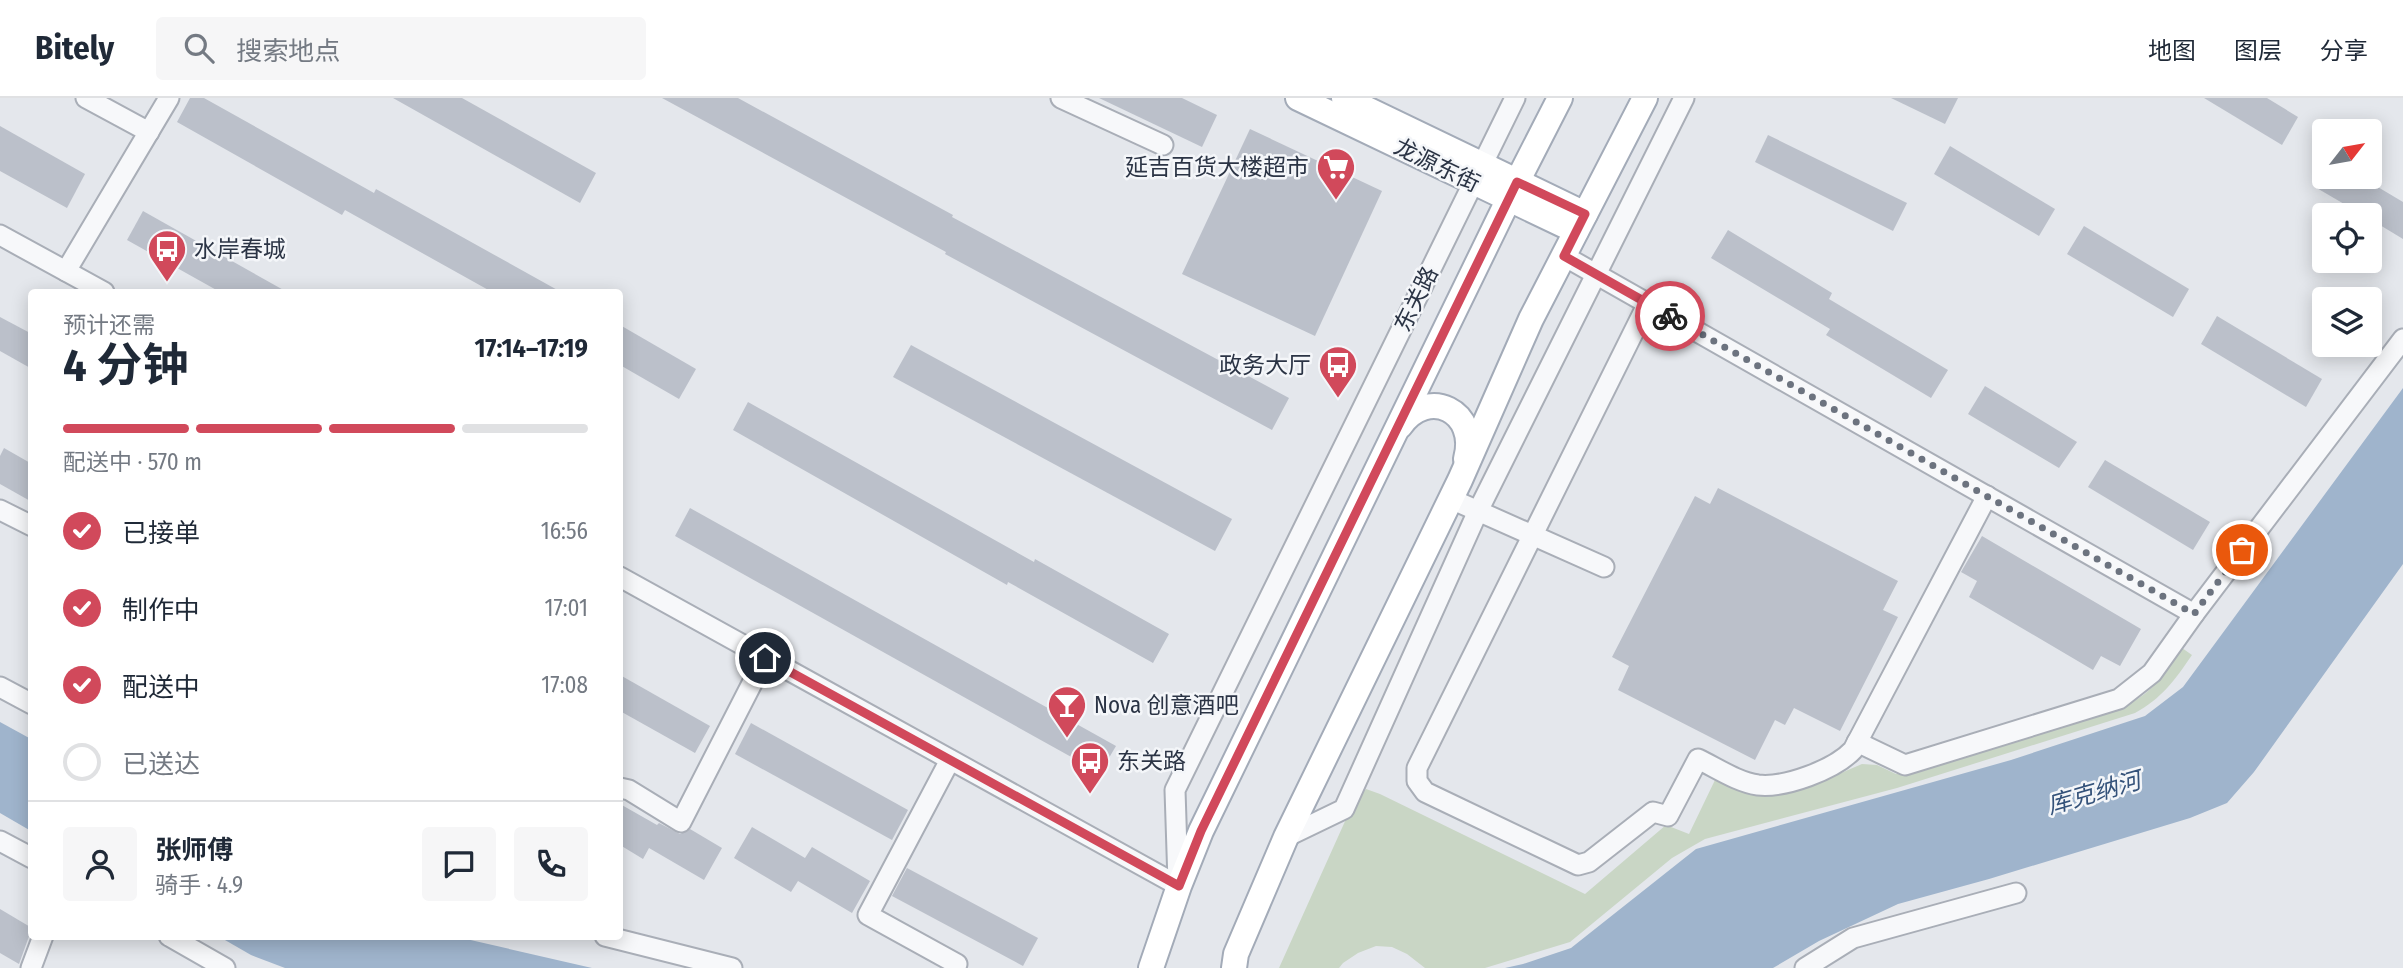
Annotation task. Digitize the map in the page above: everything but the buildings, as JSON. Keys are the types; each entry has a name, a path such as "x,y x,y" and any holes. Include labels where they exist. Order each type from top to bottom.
{"main road":[{"name":"龙源东街","path":"1298,98 1478,173 1581,223"},
{"name":"龙源东街","path":"1344,98 1478,173"},
{"name":"东关路","path":"1151,968 1201,831 1560,98"},
{"path":"1234,968 1236,954 1286,837 1456,489 1531,318 1645,98"},
{"path":"1394,435 1406,418 1425,407 1447,408 1456,414 1469,434 1469,445 1456,489"}],"street":[{"path":"86,98 149,132"},
{"path":"66,271 169,98"},
{"path":"1061,98 1163,145"},
{"name":"东关路","path":"1179,886 1175,790 1514,98"},
{"path":"1286,837 1344,809 1478,511 1684,98"},
{"path":"0,235 99,289"},
{"path":"1564,256 2194,614"},
{"path":"1648,303 1417,768 1417,781 1425,792 1578,866 1584,865 1653,812 1668,816 1698,759 1743,782 1770,785 1826,770 1845,758 1857,742 1987,496"},
{"path":"1857,742 1905,765 2119,699 2152,673 2403,340"},
{"path":"1456,489 1478,511 1604,567"},
{"path":"0,510 28,524"},
{"path":"623,579 1179,886"},
{"path":"623,789 681,822 765,658"},
{"path":"0,687 28,702"},
{"path":"950,760 868,915 957,964 955,968"},
{"path":"0,841 28,856"},
{"path":"1805,968 1853,938 2016,893"},
{"path":"31,968 42,940"},
{"path":"176,940 225,968"},
{"path":"621,940 732,968"}],"green space":[{"path":"2182,648 2192,655 2180,673 2160,695 2135,713 1897,788 1705,839 1672,858 1570,942 1485,968 1425,968 1407,954 1392,947 1376,946 1358,953 1339,968 1279,968 1351,808 1366,789 1585,894 1666,825 1689,834 1715,780 1750,793 1768,794 1820,782 1862,764 1877,765 1896,774 2129,704 2153,687"}],"water":[{"name":"库克纳河","path":"2403,388 2403,564 2254,772 2227,803 2190,818 1898,904 1819,941 1773,968 1505,968 1571,948 1696,849 2011,760 2145,716 2183,687"},
{"path":"0,722 28,737 28,829 0,813"},
{"path":"225,940 470,940 592,968 285,968 251,955"}],"way so far":[{"path":"1670,316 2194,614 2242,550"}],"place":[{"name":"延吉百货大楼超市","path":"1336,201"},
{"name":"水岸春城","path":"167,283"},
{"name":"政务大厅","path":"1338,399"},
{"name":"Nova 创意酒吧","path":"1067,739"},
{"name":"东关路","path":"1090,795"}],"route":[{"path":"765,658 1179,886 1201,831 1517,182 1585,214 1564,256 1670,316"}]}
